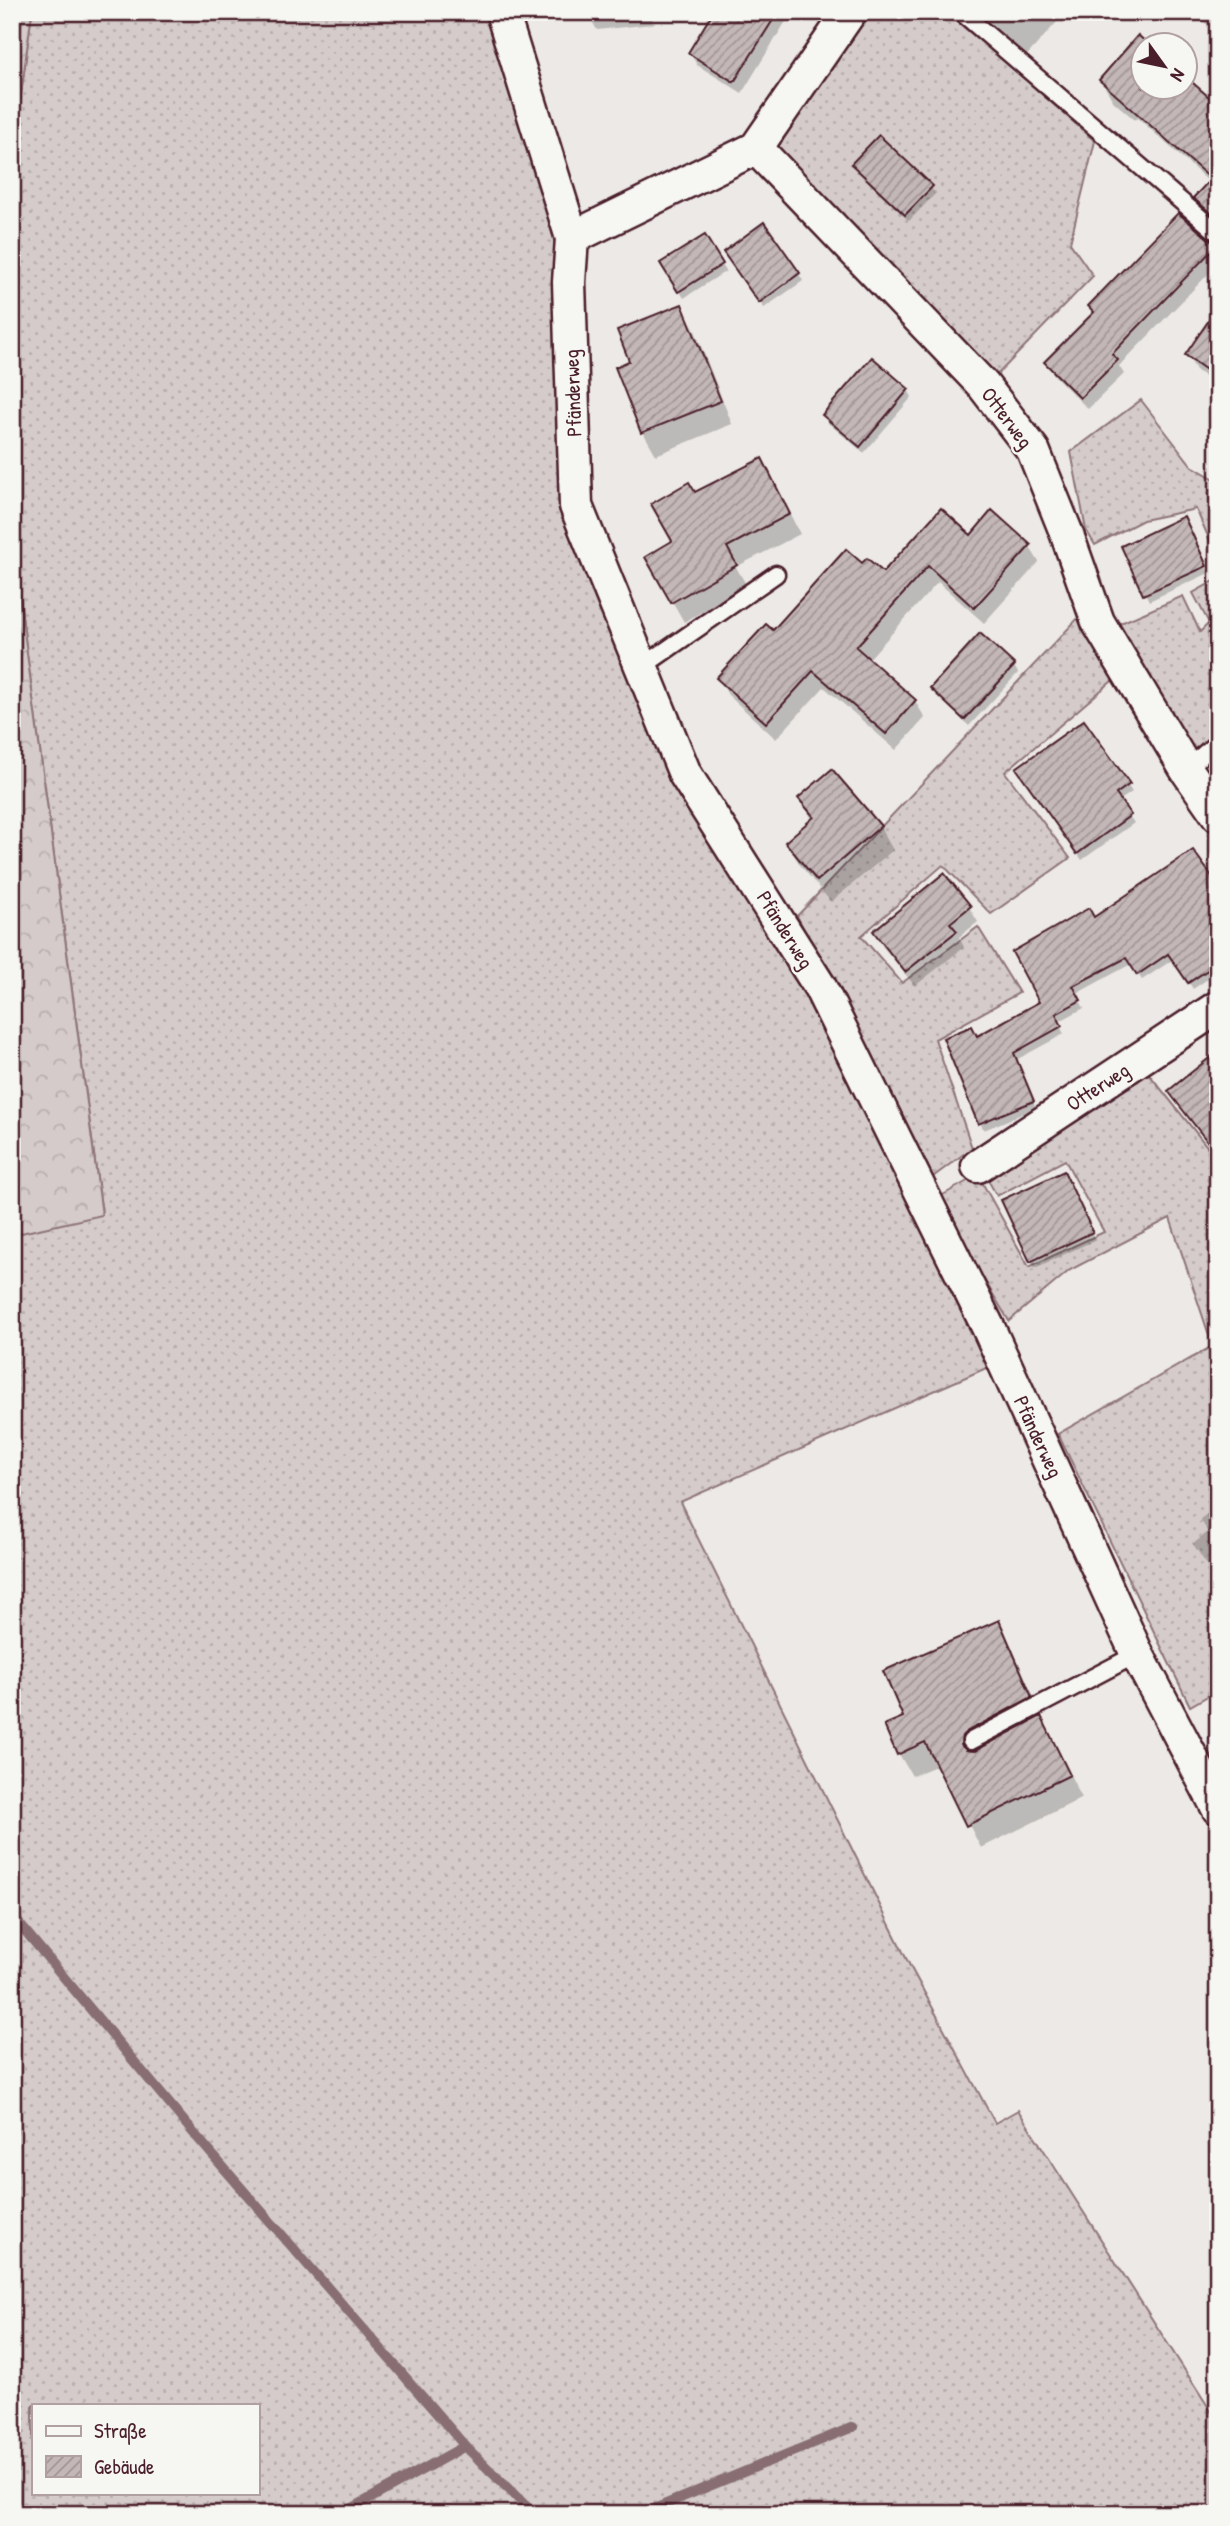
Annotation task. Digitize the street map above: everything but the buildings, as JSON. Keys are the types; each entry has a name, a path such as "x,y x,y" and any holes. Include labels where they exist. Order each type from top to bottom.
{"street":[{"name":"Pfänderweg","path":"502,12 572,238 569,282 576,506 685,774 820,986 988,1327 1138,1654 1218,1808"},
{"path":"572,238 756,149 850,12"},
{"name":"Otterweg","path":"756,149 983,385 1033,450 1098,622 1186,769 1218,815"},
{"name":"Otterweg","path":"978,1166 1218,1007"}],"lane":[{"path":"961,12 1218,233"},
{"path":"642,667 776,574"},
{"path":"1186,769 1218,742"},
{"path":"971,1741 1138,1654"}],"green space":[{"path":"12,12 32,12 12,161"},
{"path":"32,12 493,12 559,259 566,516 815,994 991,1366 680,1502 910,1966 995,2123 1018,2110 1218,2422 1218,2514 12,2514 12,1235 102,1214 12,541 12,162"},
{"path":"864,12 949,12 1095,141 1070,243 1093,276 993,379 770,145"},
{"path":"1141,400 1192,466 1218,481 1218,559 1196,509 1143,520 1095,545 1086,530 1071,452"},
{"path":"12,541 102,1215 12,1235"},
{"path":"1218,579 1218,731 1188,758 1109,628 1183,596 1200,632 1209,623 1193,593"},
{"path":"1080,616 1119,675 1005,772 1070,858 991,914 943,865 861,936 902,983 978,927 1019,993 935,1039 972,1148 930,1179 797,916"},
{"path":"1145,1069 1218,1160 1218,1334 1210,1338 1170,1218 1070,1270 1009,1321 936,1199 978,1175 1029,1267 1104,1232 1065,1160 997,1196 984,1173"},
{"path":"1218,1343 1218,1690 1190,1706 1058,1434"}],"waterway":[{"path":"12,1915 197,2137 465,2446 534,2514"},
{"path":"656,2508 853,2427"},
{"path":"342,2514 465,2446"}]}
